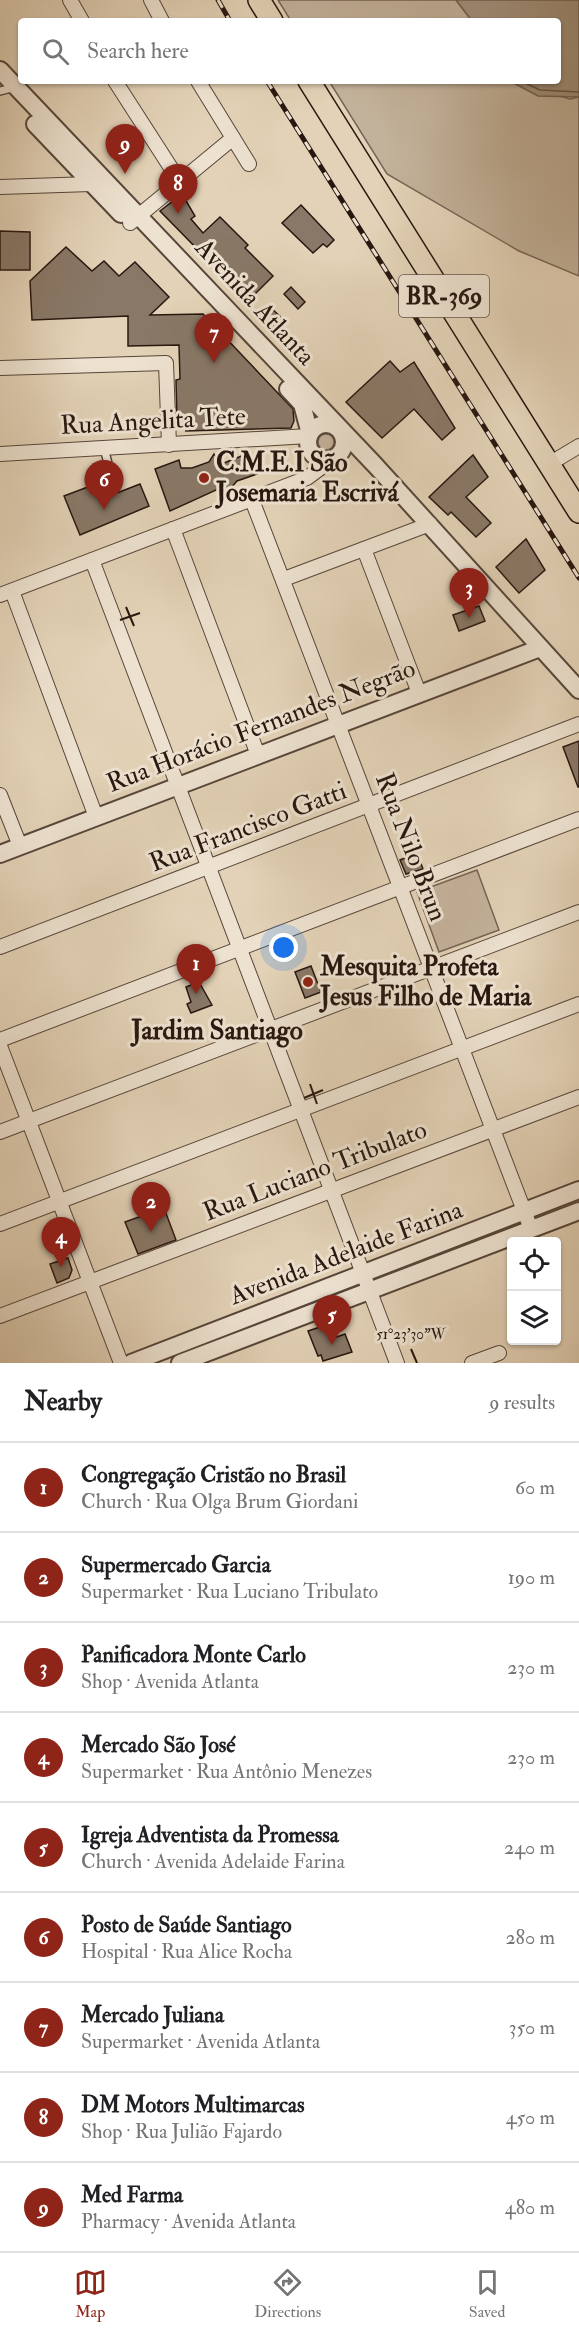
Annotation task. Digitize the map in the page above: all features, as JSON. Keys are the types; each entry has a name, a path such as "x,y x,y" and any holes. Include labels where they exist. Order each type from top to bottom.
{"main road":[{"path":"259,0 270,18"},
{"name":"BR-369","path":"311,84 579,512"}],"street":[{"path":"70,0 80,18"},
{"path":"151,0 160,18"},
{"name":"Avenida Atlanta","path":"0,70 5,88 375,465 579,690"},
{"path":"117,84 180,182"},
{"path":"200,84 249,164"},
{"path":"134,220 233,138"},
{"path":"0,187 96,180"},
{"name":"Avenida Atlanta","path":"190,277 302,404 310,435"},
{"path":"0,368 166,363 169,445"},
{"path":"96,817 6,593 307,478 334,458 345,445 339,429 323,424 310,435 309,448 316,457 328,460 334,458 375,465"},
{"name":"Rua Angelita Tete","path":"0,454 310,435"},
{"path":"549,464 579,447"},
{"path":"307,478 316,457"},
{"name":"Rua Nilo Brun","path":"252,500 531,1229"},
{"path":"284,579 430,524"},
{"path":"173,529 258,755"},
{"path":"364,549 419,693"},
{"path":"92,560 397,1363"},
{"name":"Rua Horácio Fernandes Negrão","path":"0,854 540,648"},
{"name":"Rua Francisco Gatti","path":"0,947 370,807 579,724"},
{"path":"0,795 20,846"},
{"path":"0,1040 579,819"},
{"path":"0,1132 579,912"},
{"path":"0,1224 579,1004"},
{"path":"0,1046 121,1363"},
{"name":"Rua Luciano Tribulato","path":"0,1316 579,1097"},
{"name":"Avenida Adelaide Farina","path":"131,1363 579,1190"},
{"name":"Avenida Adelaide Farina","path":"180,1363 579,1211"},
{"path":"472,1363 499,1353"}],"lane":[{"path":"104,448 111,475"}],"shaded area":[{"path":"278,0 456,0 470,18 289,18"},
{"path":"331,84 520,84 570,99 579,97 579,276 519,251 387,174"},
{"path":"323,434 329,434 334,442 332,448 323,450 318,445 318,439"},
{"path":"477,870 499,930 439,952 417,892"}],"water":[{"path":"456,0 579,0 579,97 538,96 516,84 561,84 561,18 470,18"}],"building":[{"path":"182,194 195,216 191,219 203,233 220,217 248,245 245,248 273,276 248,301 160,211"},
{"path":"301,205 334,240 327,247 323,244 313,253 282,223"},
{"path":"0,231 30,232 30,270 0,270"},
{"path":"66,247 92,271 104,261 119,276 135,262 169,297 150,315 203,314 293,409 294,421 291,428 186,431 187,423 177,423 176,380 180,379 179,345 128,346 128,316 32,320 30,281"},
{"path":"291,287 305,302 298,309 284,294"},
{"path":"270,307 285,321 274,332 261,317"},
{"path":"390,361 400,372 414,362 455,428 442,440 414,409 382,438 346,402"},
{"path":"249,453 257,474 237,481 228,491 223,492 218,489 170,511 155,469 179,460 181,468 192,468 209,462 214,454 219,465"},
{"path":"473,455 488,477 466,497 491,523 476,537 451,512 448,515 429,497"},
{"path":"140,484 149,506 80,535 64,496 93,485 99,500"},
{"path":"526,539 545,570 519,593 496,567"},
{"path":"479,606 485,621 459,631 453,615"},
{"path":"579,741 579,787 578,787 563,747"},
{"path":"417,853 423,869 406,874 400,860"},
{"name":"Mesquita Profeta Jesus Filho de Maria","path":"311,966 321,992 305,998 295,972"},
{"path":"199,982 212,1005 191,1013 187,1004 191,1002 186,987"},
{"path":"164,1208 176,1240 138,1254 125,1222"},
{"path":"68,1258 72,1270 69,1278 57,1283 50,1264"},
{"path":"326,1325 331,1339 345,1334 352,1352 323,1361 321,1355 318,1356 308,1331"}],"railway":[{"path":"218,0 228,18"},
{"path":"269,84 579,578"}],"place":[{"name":"Med Farma","path":"125,174"},
{"name":"DM Motors Multimarcas","path":"178,214"},
{"name":"Mercado Juliana","path":"214,363"},
{"name":"C.M.E.I São Josemaria Escrivá","path":"204,478"},
{"name":"Posto de Saúde Santiago","path":"104,510"},
{"name":"Panificadora Monte Carlo","path":"469,618"},
{"name":"Mesquita Profeta Jesus Filho de Maria","path":"308,982"},
{"name":"Congregação Cristão no Brasil","path":"196,994"},
{"name":"Supermercado Garcia","path":"151,1232"},
{"name":"Mercado São José","path":"61,1267"},
{"name":"Igreja Adventista da Promessa","path":"332,1345"}],"district":[{"name":"Jardim Santiago","path":"217,1030"}]}
